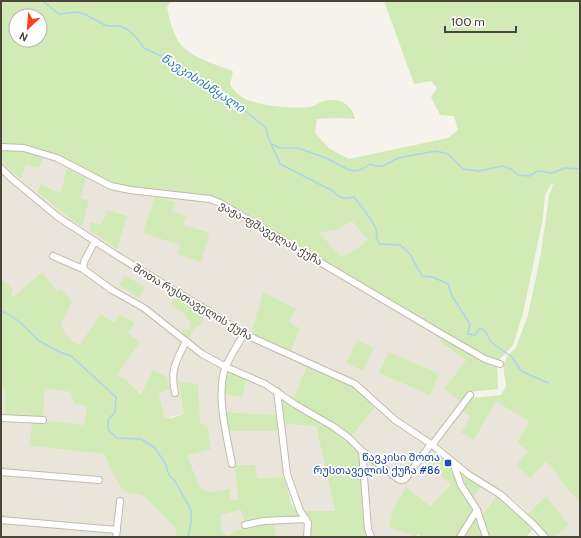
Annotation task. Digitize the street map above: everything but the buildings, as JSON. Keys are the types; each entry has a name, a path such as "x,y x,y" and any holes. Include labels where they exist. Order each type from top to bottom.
{"street":[{"name":"ვაჟა-ფშაველას ქუჩა","path":"1,147 24,148 56,158 111,186 130,190 210,199 220,203 445,336 485,359 500,364"},
{"name":"შოთა რუსთაველის ქუჩა","path":"1,168 58,217 244,334 355,384 395,420 432,444 453,463 500,495 533,524 545,537"},
{"path":"83,269 84,262 95,241"},
{"path":"53,256 83,269 112,290 144,308 202,354 226,367 265,384 296,405 334,427 398,479 405,479 470,395"},
{"path":"232,464 221,398 226,367 244,334"},
{"path":"175,393 172,380 173,370 186,341"},
{"path":"276,391 287,474 300,511 308,523 307,537"},
{"path":"1,418 43,420"},
{"path":"362,451 368,529 371,537"},
{"path":"453,463 461,485 477,510 486,537"},
{"path":"1,472 99,480"},
{"path":"1,520 117,534 120,501"},
{"path":"460,537 477,510"},
{"path":"245,525 263,522 306,519"}],"shaded area":[{"path":"1,149 24,150 60,162 111,188 205,200 218,204 438,334 441,343 466,360 445,389 461,402 431,440 395,417 355,382 291,351 300,328 289,322 295,309 263,292 251,333 246,331 126,258 55,210 7,171 1,162 1,158 9,169 21,179 26,164 3,150 1,152","holes":["40,184 61,193 89,200 82,226 37,192","155,196 175,202 172,211 183,225 201,262 180,245"]},
{"path":"1,170 91,243 83,256 80,265 53,253 50,257 82,271 144,310 223,368 218,385 231,467 234,467 229,431 279,431 284,477 257,478 236,465 239,499 230,500 230,489 207,492 199,486 186,455 200,424 184,414 165,418 159,392 142,394 126,379 117,375 139,342 128,333 134,323 114,323 101,314 79,345 71,342 64,333 61,324 61,289 58,292 42,272 13,298 4,279 1,278"},
{"path":"352,220 368,240 350,253 341,256 319,233 335,230"},
{"path":"95,245 230,326 239,333 239,338 224,365 204,354 109,286 88,269 86,263"},
{"path":"245,338 307,365 293,400 229,365"},
{"path":"246,378 275,393 278,415 226,412 224,395 243,397"},
{"path":"1,387 6,388 32,419 31,446 104,454 113,474 130,494 140,494 148,500 175,528 176,537 1,537"},
{"path":"45,387 70,392 87,406 84,425 43,420"},
{"path":"496,401 529,422 517,443 553,469 564,485 580,503 580,537 555,537 569,525 546,496 528,514 519,505 471,473 438,444 462,411 471,415 474,440"},
{"path":"376,406 427,444 404,477 399,477 363,450 351,437"},
{"path":"282,424 316,426 335,511 302,511 288,473"},
{"path":"431,447 439,454 451,483 430,506 390,527 415,537 373,537 370,529 365,455 402,484"},
{"path":"481,486 497,495 481,517 472,499"},
{"path":"241,510 244,528 237,530 228,536 222,533 221,515"},
{"path":"300,521 306,527 306,537 276,537 275,523"}],"green space":[{"path":"1,1 171,1 167,7 172,28 177,39 183,47 194,55 233,71 230,85 240,96 255,102 293,108 309,107 326,100 338,100 346,104 352,111 355,119 317,119 315,133 330,149 349,159 448,138 458,130 454,116 440,115 431,97 437,88 431,81 414,84 384,1 580,1 580,503 564,485 553,469 545,462 530,478 516,465 528,451 517,443 529,422 496,401 474,440 461,433 471,416 462,411 471,398 501,395 506,386 503,365 507,357 516,347 528,315 541,253 549,196 553,184 551,184 545,195 543,218 523,313 513,345 498,361 485,357 217,197 132,188 106,181 63,159 1,145","holes":["352,221 368,240 350,253 341,256 319,233 335,230"]},
{"path":"3,150 29,153 43,158 39,168 26,164 21,179 5,164 1,156 1,152"},
{"path":"67,168 86,178 81,198 89,200 82,227 37,192 40,184 61,193"},
{"path":"155,196 175,202 172,211 186,216 183,225 210,233 201,262 177,254 180,245 143,233"},
{"path":"107,210 127,216 117,249 90,230 90,222 101,225"},
{"path":"42,272 58,292 61,288 72,302 61,324 68,337 79,345 101,314 114,323 120,315 135,323 128,333 140,342 117,375 126,379 141,394 153,370 167,377 170,389 159,393 165,418 172,418 184,414 179,381 198,385 200,424 207,425 211,449 187,455 199,486 207,492 230,489 230,500 238,499 235,465 255,465 257,478 284,477 292,505 300,517 244,523 241,510 221,515 222,533 228,536 237,530 259,522 260,524 275,523 276,537 176,537 175,528 148,500 140,494 130,494 123,490 113,474 104,454 30,446 32,419 6,418 6,388 1,387 1,278 13,289 11,295 13,297","holes":["45,388 70,392 75,404 87,406 84,425 43,420"]},
{"path":"125,275 145,288 139,298 119,285"},
{"path":"263,292 296,309 289,322 300,328 291,351 251,333"},
{"path":"179,299 196,307 204,315 202,324 194,328 189,339 181,332 182,329 189,329 191,324 184,313 172,306 172,301"},
{"path":"438,334 497,365 498,389 469,392 461,402 444,389 466,360 441,343"},
{"path":"357,340 374,348 363,371 346,363"},
{"path":"389,352 439,374 430,395 379,373"},
{"path":"307,365 355,386 376,406 351,437 328,420 293,400"},
{"path":"227,370 246,378 243,397 224,395"},
{"path":"281,396 346,438 360,452 365,530 368,537 310,537 310,523 302,511 335,511 316,426 282,424"},
{"path":"226,412 278,415 279,431 229,431"},
{"path":"439,454 451,465 475,510 457,537 420,537 419,534 415,537 389,527 393,510 406,487 430,506 451,484 429,466"},
{"path":"462,473 481,486 472,499 461,479"},
{"path":"497,495 534,528 526,537 488,537 481,517"},
{"path":"546,496 569,525 555,537 549,537 528,514"},
{"path":"477,514 484,537 462,537"}],"waterway":[{"name":"წავკისისწყალი","path":"43,1 59,14 76,12 84,14 107,26 120,26 127,29 136,37 144,48 172,61 198,77 206,85 228,96 266,128 270,142 280,164 333,191 340,197 354,197 374,225 377,239 380,244 400,245 410,254 422,276 433,277 448,284 452,296 470,324 468,334 475,335 480,328 485,331 491,342 512,357 521,371 548,383"},
{"path":"271,144 280,148 298,148 326,158 354,171 363,169 370,164 383,166 398,158 436,151 448,154 463,169 479,171 502,166 511,169 518,175 529,176 538,171 552,173 565,168 580,169"},
{"path":"1,311 10,315 21,323 39,341 71,356 116,397 115,412 108,420 108,430 117,438 141,439 155,448 165,463 169,475 175,481 191,510 191,522 188,537"}],"place":[{"name":"წავკისი შოთა რუსთაველის ქუჩა #86","path":"448,463"}]}
